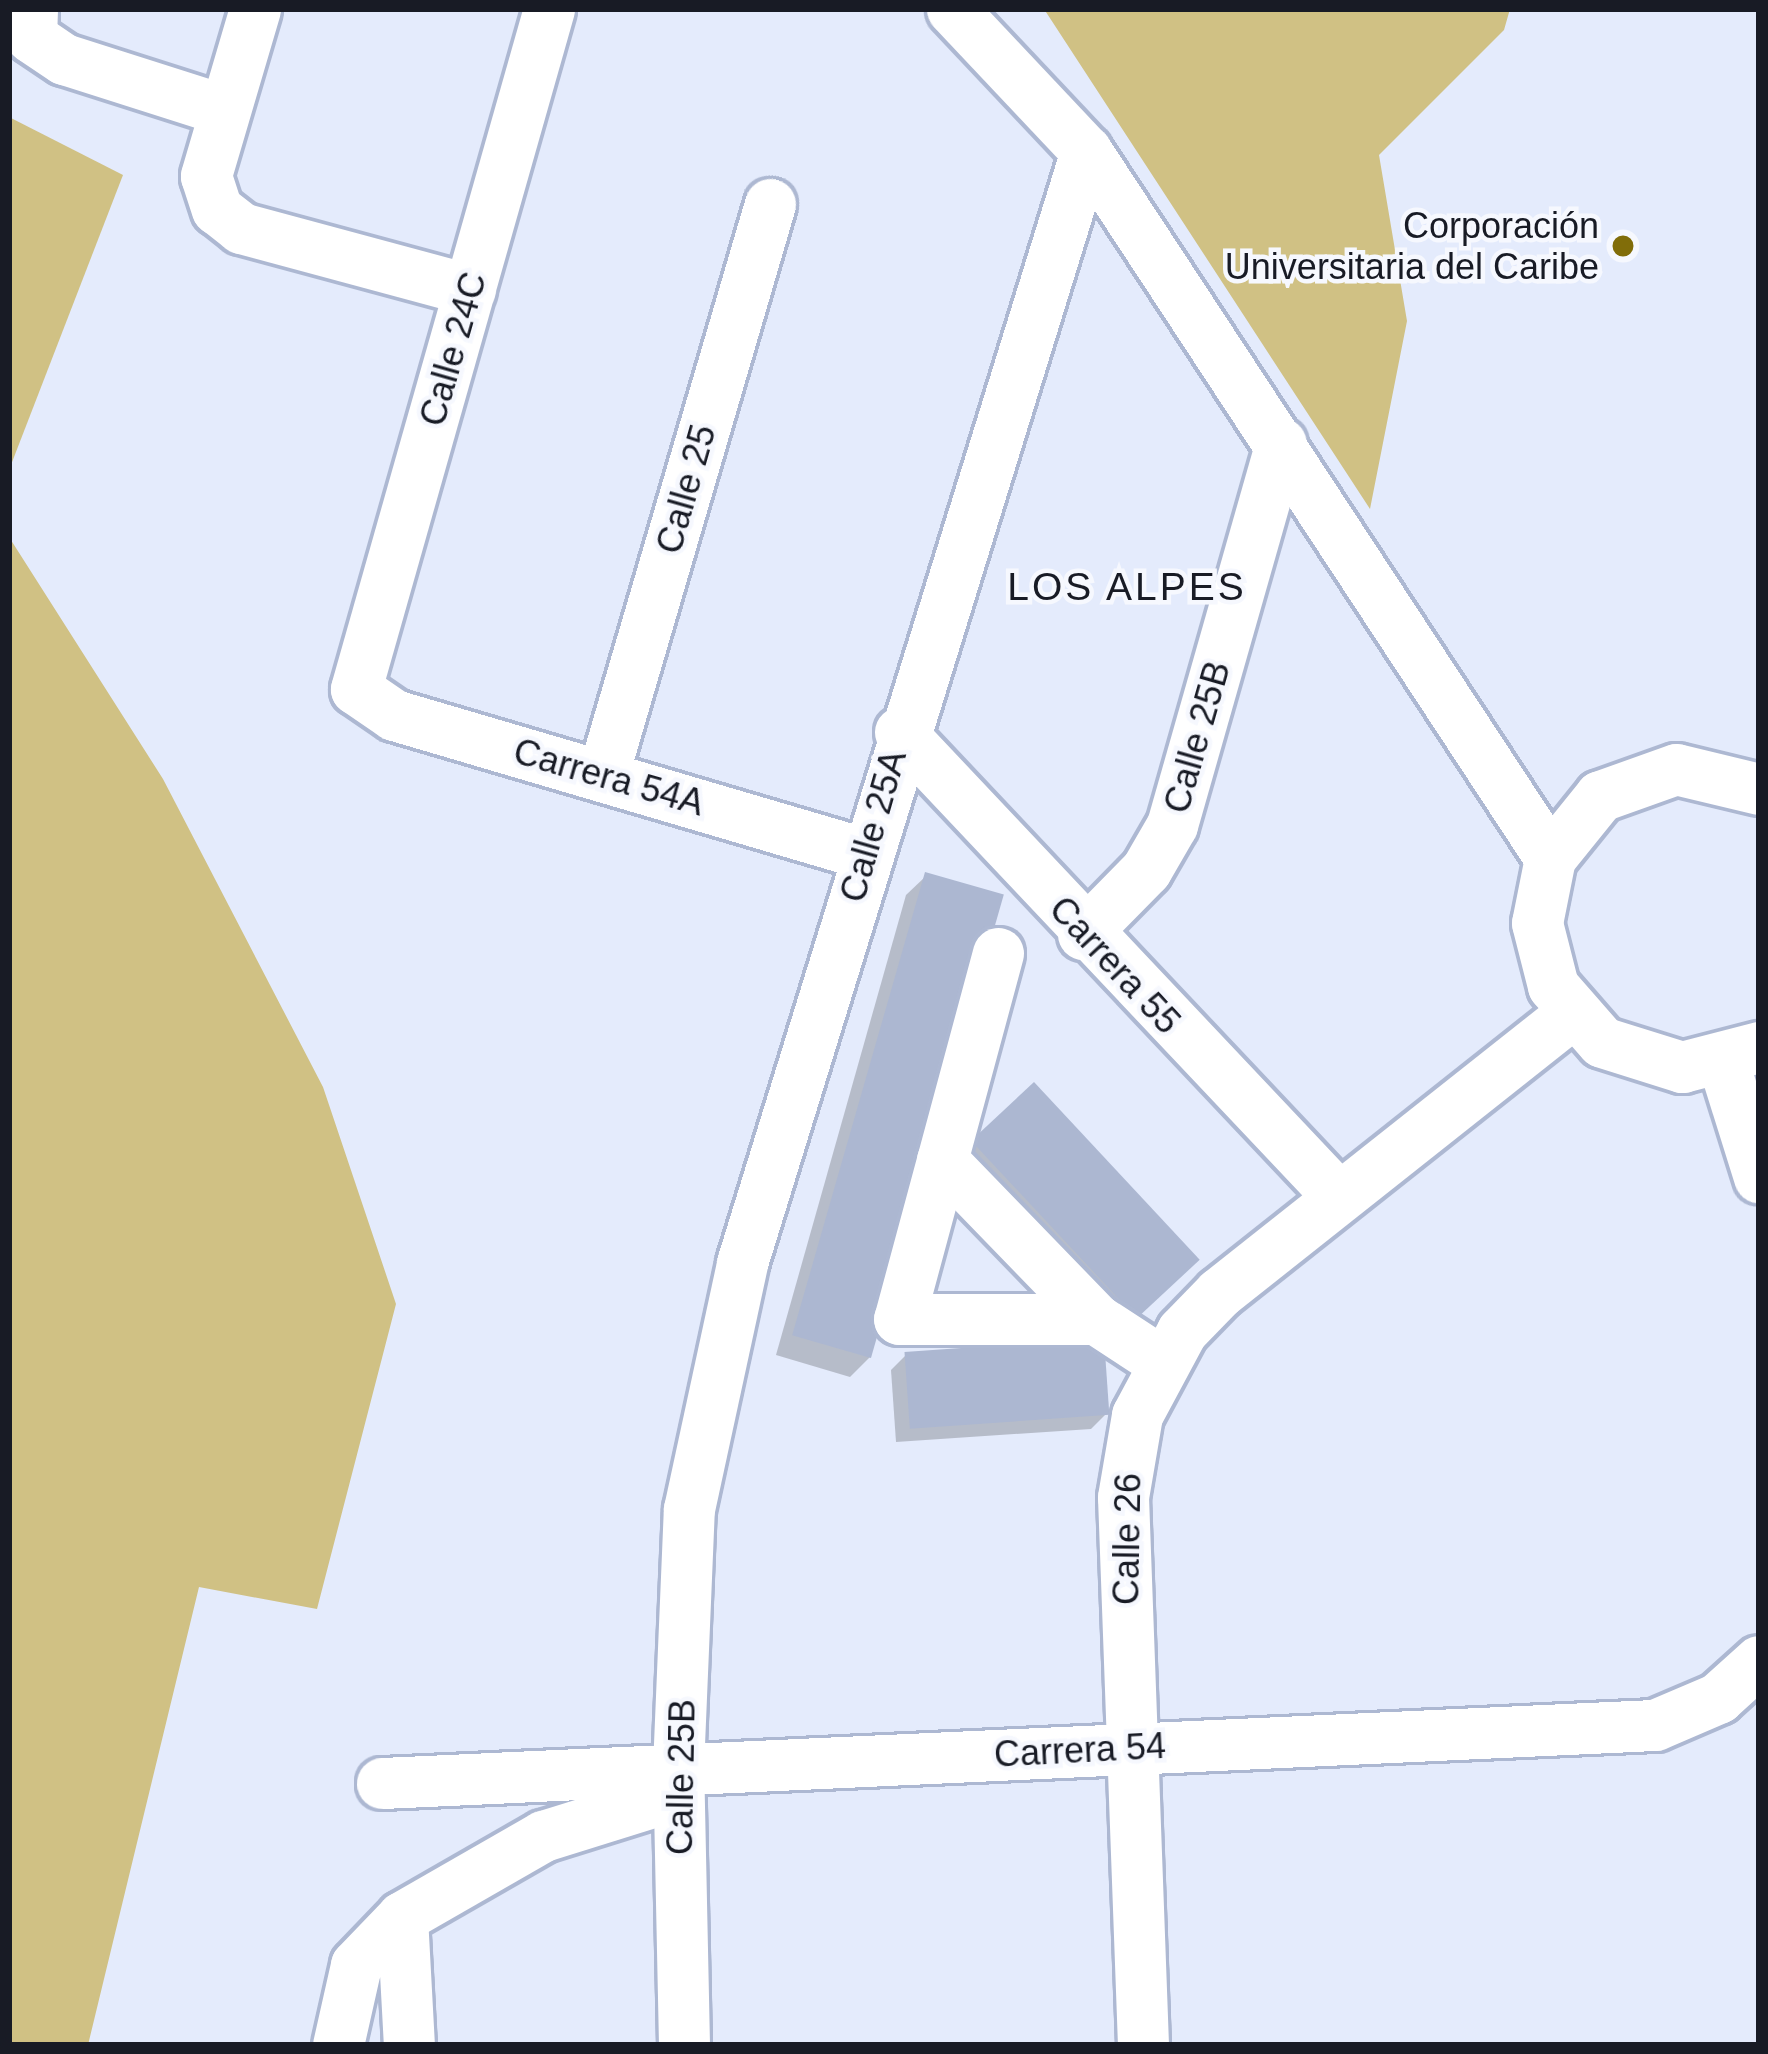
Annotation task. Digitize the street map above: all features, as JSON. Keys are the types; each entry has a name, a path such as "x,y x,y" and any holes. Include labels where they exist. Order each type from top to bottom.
{"street":[{"path":"255,9 206,176 217,209 241,228 470,290"},
{"name":"Calle 24C","path":"356,689 549,9"},
{"path":"952,9 1086,151 1550,858"},
{"path":"31,23 64,59 224,110"},
{"name":"Calle 25A","path":"689,1509 742,1263 900,732 1086,151"},
{"name":"Calle 25","path":"603,774 770,204"},
{"name":"Calle 25B","path":"1083,934 1146,871 1172,825 1281,443"},
{"name":"Carrera 54A","path":"356,689 394,715 867,854"},
{"name":"Carrera 55","path":"900,732 1083,934 1335,1193"},
{"path":"1759,789 1716,772 1636,777 1571,823 1550,858 1537,922 1571,1014 1640,1060 1741,1054 1759,1177"},
{"path":"998,953 899,1318 1096,1318"},
{"name":"Calle 26","path":"1143,2045 1123,1497 1137,1415 1162,1362 1219,1293 1335,1193 1571,1014"},
{"path":"942,1160 1096,1318 1162,1362"},
{"name":"Calle 25B","path":"684,2045 678,1781 689,1509"},
{"name":"Carrera 54","path":"382,1784 678,1781 1129,1748 1655,1724 1718,1698 1759,1661"},
{"path":"338,2045 356,1965 402,1917 543,1836 678,1781"},
{"path":"402,1917 409,2045"}],"shaded area":[{"path":"1044,9 1510,9 1504,30 1379,155 1407,321 1370,509"},
{"path":"9,117 123,175 9,470"},
{"path":"9,537 163,779 323,1087 396,1304 317,1609 199,1587 88,2045 9,2045"}],"building":[{"path":"925,872 1004,895 871,1358 792,1335"},
{"path":"1034,1082 1200,1260 1137,1318 971,1141"},
{"path":"1104,1338 1109,1415 910,1429 904,1352"}],"place":[{"name":"Corporación Universitaria del Caribe","path":"1623,246"}],"district":[{"name":"LOS ALPES","path":"1127,587"}]}
